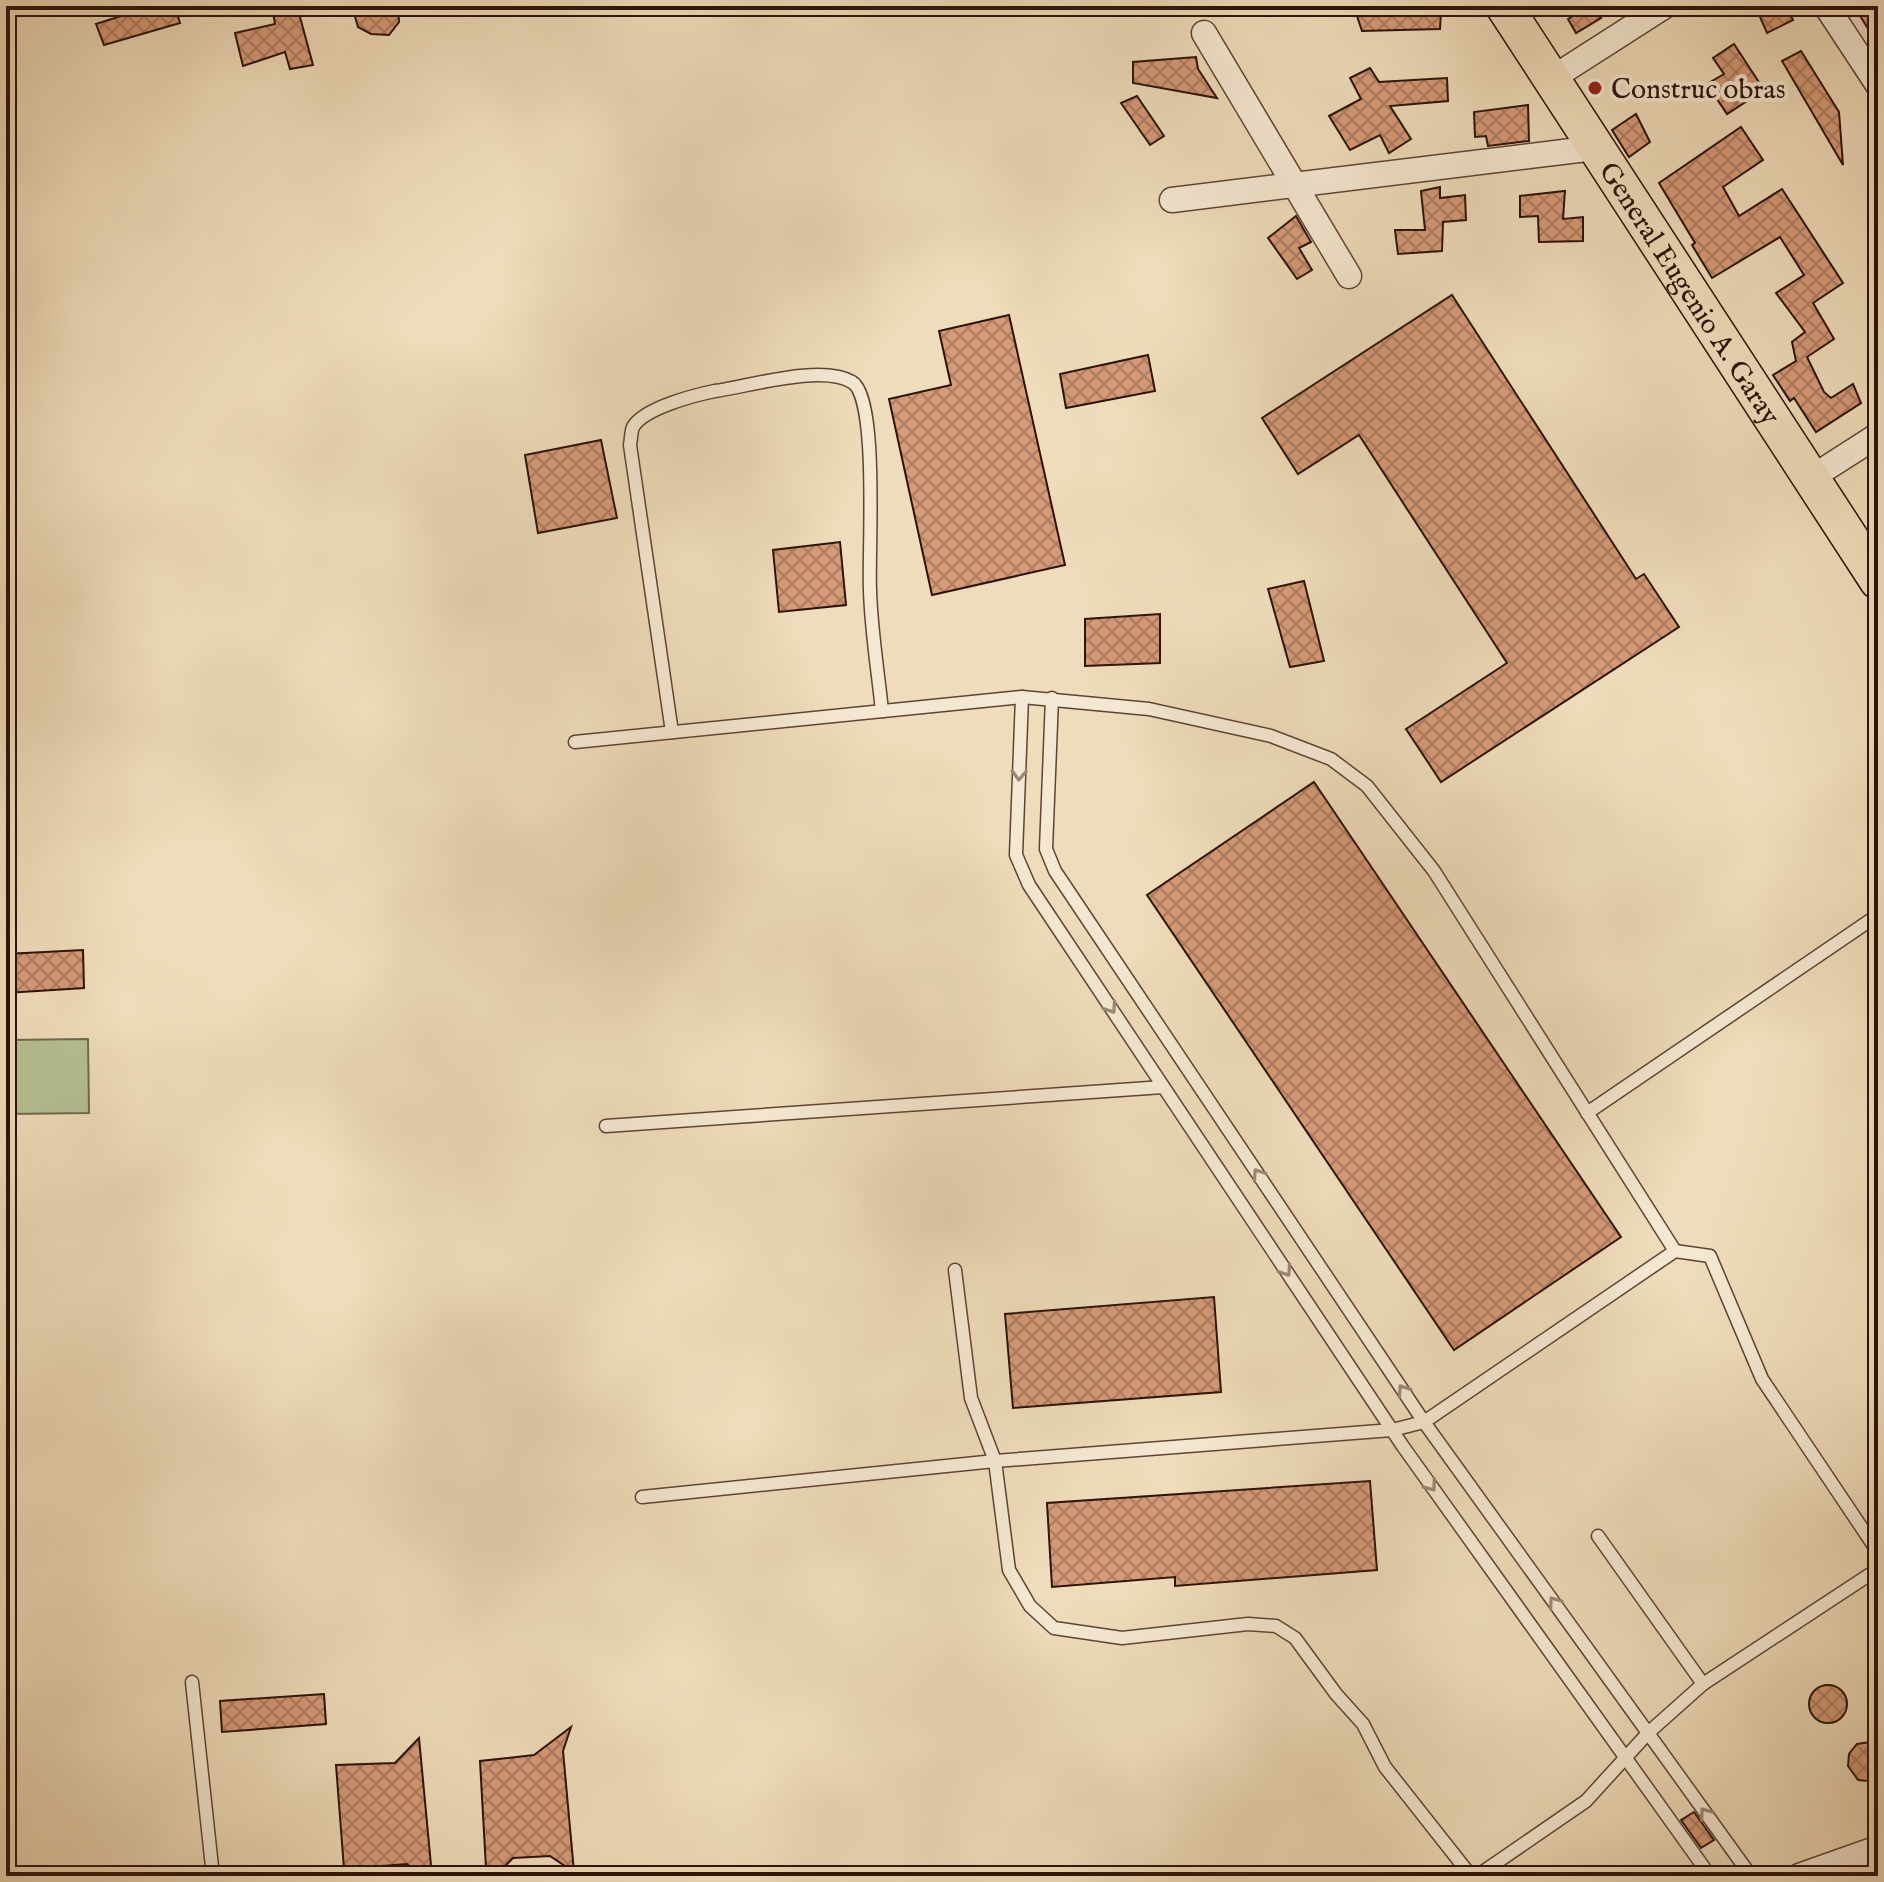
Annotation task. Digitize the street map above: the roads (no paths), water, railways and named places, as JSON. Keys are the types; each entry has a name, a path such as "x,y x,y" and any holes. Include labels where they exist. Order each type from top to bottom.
{"main road":[{"name":"General Eugenio A. Garay","path":"1504,6 1878,581"}],"street":[{"path":"1551,79 1665,6"},
{"path":"1826,6 1878,85"},
{"path":"1204,33 1349,276"},
{"path":"1172,200 1595,148"},
{"path":"1811,478 1878,435"},
{"path":"1799,1876 1878,1848"}],"lane":[{"path":"672,732 630,445 633,428 644,418 689,396 805,376 839,375 857,384 865,402 872,502 870,591 882,711"},
{"path":"1022,697 1016,855 1029,885 1392,1430 1710,1876"},
{"path":"575,742 1022,697 1149,709 1271,736 1331,759 1367,786 1434,871 1675,1251"},
{"path":"1052,698 1046,849 1055,871 1424,1422 1751,1876"},
{"path":"1587,1113 1878,915"},
{"path":"606,1126 1163,1087"},
{"path":"642,1497 995,1461 1392,1430 1424,1422 1675,1251 1710,1256 1762,1379 1878,1552"},
{"path":"955,1270 971,1398 995,1461 1009,1570 1030,1606 1054,1628 1122,1638 1248,1624 1276,1626 1295,1638 1336,1694 1363,1724 1385,1767 1471,1876"},
{"path":"1598,1536 1703,1684"},
{"path":"1477,1876 1586,1801 1648,1733 1703,1684 1878,1569"},
{"path":"192,1682 213,1876"}],"place":[{"name":"Construc obras","path":"1595,88"}]}
